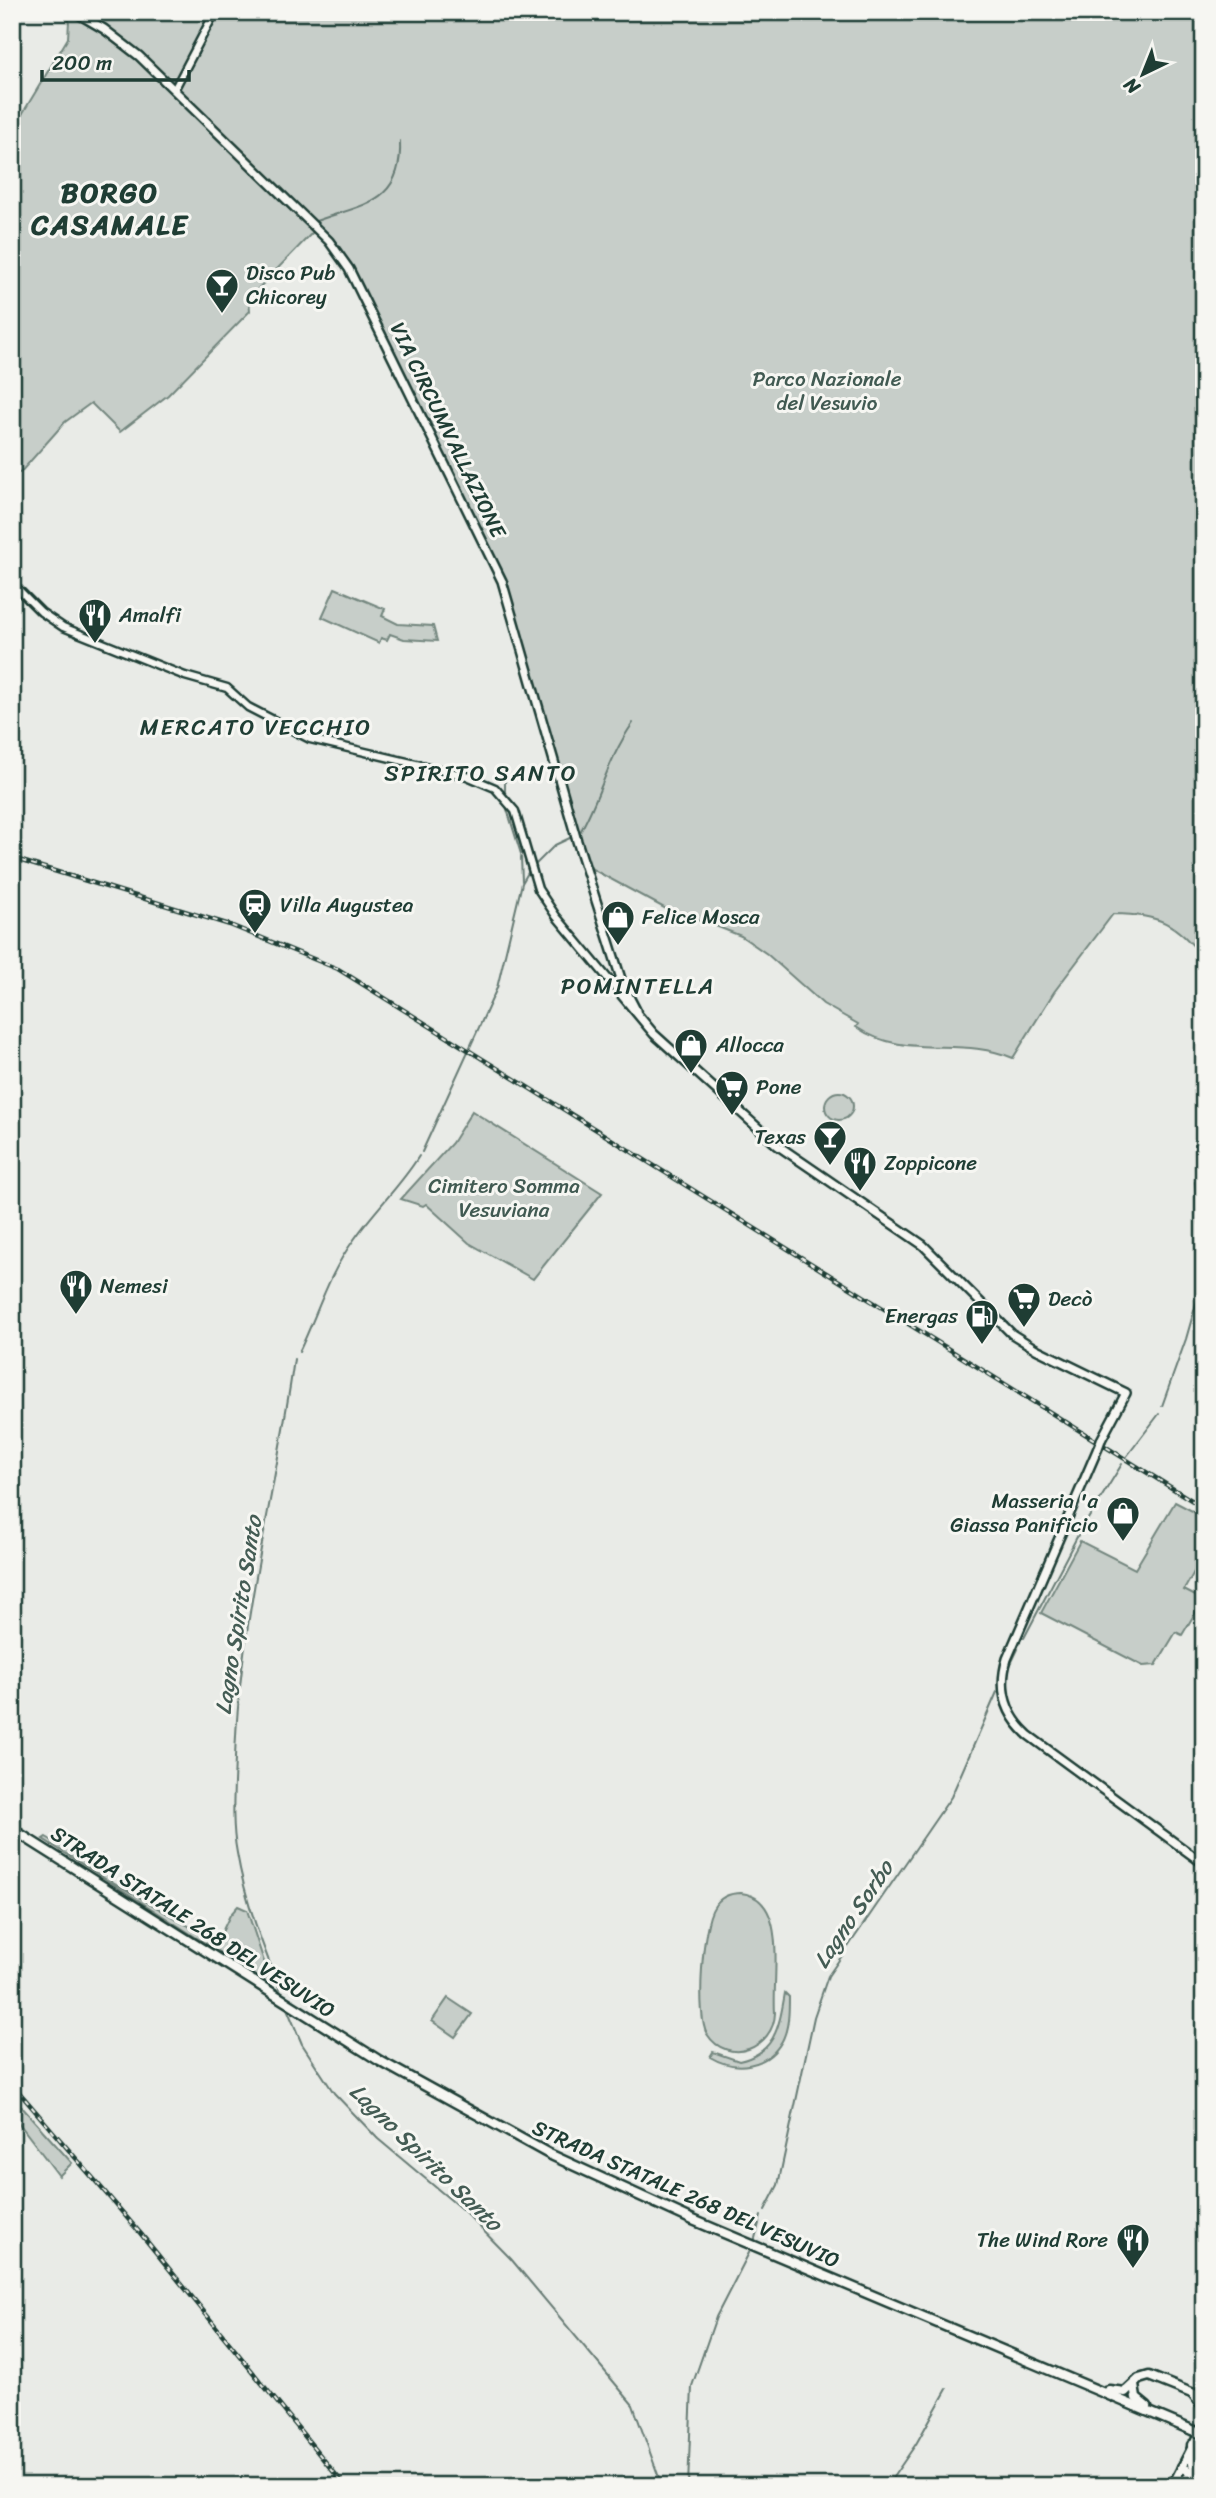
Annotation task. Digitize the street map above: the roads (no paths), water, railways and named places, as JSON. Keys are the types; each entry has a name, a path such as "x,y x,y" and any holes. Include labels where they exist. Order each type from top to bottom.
{"highway":[{"name":"STRADA STATALE 268 DEL VESUVIO","path":"12,1829 428,2089 549,2154 759,2248 1204,2435"},
{"path":"1082,2384 1119,2393 1139,2379 1149,2376 1204,2395"},
{"path":"1134,2385 1140,2402 1174,2422"},
{"path":"1191,2392 1198,2398 1204,2416"},
{"path":"1192,2445 1195,2468 1203,2478"},
{"path":"1182,2467 1203,2478"},
{"path":"1173,2486 1190,2477 1203,2478"}],"main road":[{"name":"VIA CIRCUMVALLAZIONE","path":"75,12 122,42 174,90 335,247 349,269 502,581 617,970 618,984"},
{"path":"618,984 638,1014 678,1057 777,1145 923,1245 1012,1334 1036,1349 1126,1393 1101,1440 1007,1659 1003,1676 1005,1701 1015,1721 1028,1735 1204,1864"},
{"path":"1173,2486 1204,2424"}],"street":[{"path":"174,90 215,12"},
{"path":"12,583 41,612 63,627 184,676 227,688 248,707 310,739 467,776 495,788 515,811 538,889 556,916 605,976 618,984"}],"waterway":[{"path":"316,221 364,205 387,190 395,178 400,141"},
{"path":"579,834 617,751 633,723"},
{"path":"505,781 505,791"},
{"path":"506,806 521,854"},
{"path":"535,865 555,845 572,837"},
{"path":"521,857 522,881"},
{"name":"Lagno Spirito Santo","path":"422,1152 497,988 522,883 529,871"},
{"name":"Lagno Spirito Santo","path":"299,1352 344,1254 419,1156"},
{"name":"Lagno Sorbo","path":"1195,1182 1204,1261"},
{"name":"Lagno Sorbo","path":"1162,1406 1186,1339 1204,1276"},
{"name":"Lagno Spirito Santo","path":"282,1995 262,1943 240,1871 233,1806 243,1658 294,1359"},
{"name":"Lagno Sorbo","path":"1127,1456 1159,1414"},
{"name":"Lagno Sorbo","path":"1024,1638 1078,1535 1122,1464"},
{"name":"Lagno Sorbo","path":"1008,1670 1018,1649"},
{"name":"Lagno Sorbo","path":"765,2210 778,2185 814,2017 828,1976 951,1797 997,1692"},
{"name":"Lagno Spirito Santo","path":"286,2006 302,2044 334,2093 378,2139 464,2211 511,2259 633,2405 662,2486"},
{"name":"Lagno Sorbo","path":"754,2242 761,2216"},
{"name":"Lagno Sorbo","path":"688,2486 692,2386 716,2317 752,2247"},
{"path":"887,2486 916,2444 947,2389"}],"railway":[{"path":"12,858 230,925 338,969 1204,1508"},
{"path":"12,2084 141,2234 345,2486"}],"place":[{"name":"Disco Pub Chicorey","path":"222,315"},
{"name":"Amalfi","path":"95,645"},
{"name":"Villa Augustea","path":"255,935"},
{"name":"Felice Mosca","path":"618,947"},
{"name":"Allocca","path":"691,1075"},
{"name":"Pone","path":"732,1117"},
{"name":"Texas","path":"830,1167"},
{"name":"Zoppicone","path":"860,1193"},
{"name":"Nemesi","path":"76,1316"},
{"name":"Decò","path":"1024,1329"},
{"name":"Energas","path":"982,1346"},
{"name":"Masseria 'a Giassa Panificio","path":"1123,1543"},
{"name":"The Wind Rore","path":"1133,2270"}],"district":[{"name":"BORGO CASAMALE","path":"110,208"},
{"name":"MERCATO VECCHIO","path":"256,727"},
{"name":"SPIRITO SANTO","path":"481,773"},
{"name":"POMINTELLA","path":"638,986"}],"park label":[{"name":"Parco Nazionale del Vesuvio","path":"827,391"},
{"name":"Cimitero Somma Vesuviana","path":"504,1198"}]}
